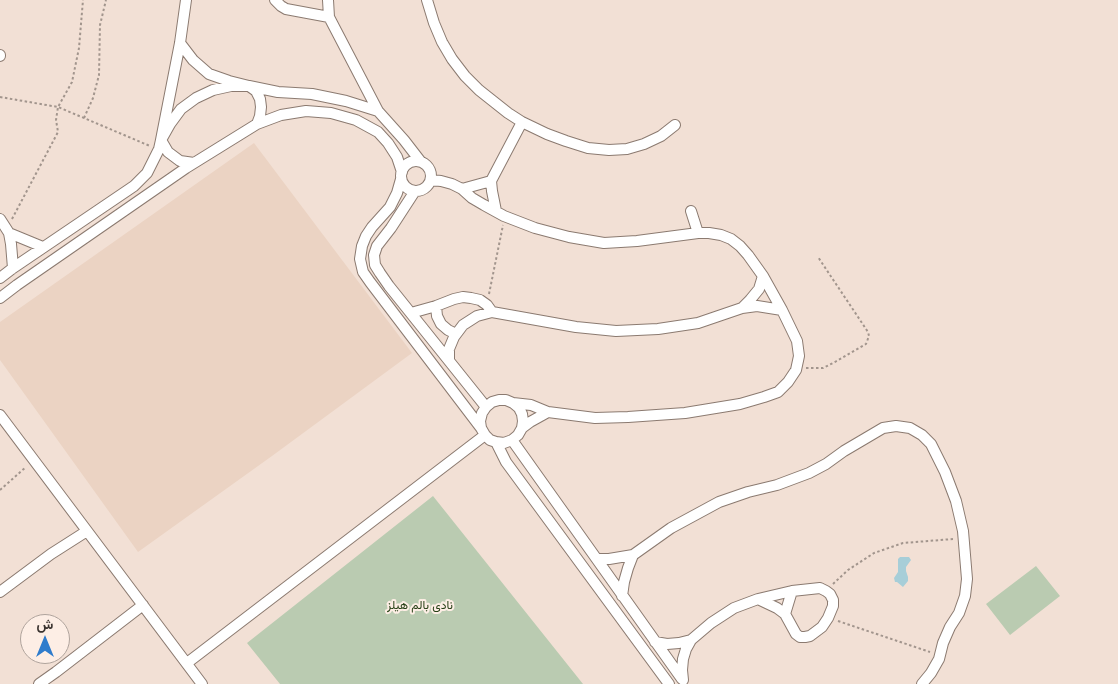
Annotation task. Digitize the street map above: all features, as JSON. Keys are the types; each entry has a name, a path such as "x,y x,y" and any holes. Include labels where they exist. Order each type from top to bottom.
{"street":[{"path":"160,145 180,43 186,0"},
{"path":"275,0 286,9 329,17"},
{"path":"0,298 194,164 257,124 281,115 306,111 331,113 356,120 378,132 388,143 396,157 406,187 415,191 423,190 427,187 431,180 430,171 420,162 404,140 378,111 329,17 328,0"},
{"path":"427,0 442,42 465,76 479,90 522,122 547,134 581,146 609,150 627,149 644,144 661,136 675,125"},
{"path":"180,43 192,60 209,74 228,81 278,92 329,97 378,111"},
{"path":"0,278 134,186 147,173 170,124 182,109 196,98 213,90 230,86 249,86 256,91 262,107 257,124"},
{"path":"500,213 492,191 492,181 522,122"},
{"path":"160,145 180,161 194,164"},
{"path":"420,162 405,166 397,193 390,207 366,236 360,259 363,272 483,432 490,440 504,443 518,435 523,421 519,408 506,400 492,402 482,413 480,421 483,432"},
{"path":"431,180 442,181 462,189 472,198 500,213 535,228 569,237 604,242 637,241 710,233 731,239 740,246 763,276 798,341 799,356 797,366 788,382 778,392 740,404 685,413 595,418 548,412 531,405 513,403"},
{"path":"462,189 492,181"},
{"path":"415,191 377,246 374,255 376,265 380,273 486,407"},
{"path":"691,211 698,233"},
{"path":"0,220 8,231 13,268"},
{"path":"8,231 44,247"},
{"path":"742,308 759,289 763,276"},
{"path":"411,313 463,297 480,300 489,309 576,327 616,330 658,329 698,323 742,308 757,306 782,310"},
{"path":"436,306 437,316 441,324 456,334"},
{"path":"449,360 454,337 463,325 489,309"},
{"path":"522,428 548,412"},
{"path":"2,421 34,460 202,684"},
{"path":"597,559 615,559 634,555 671,528 719,502 777,485 809,473 883,428 896,426 910,428 922,435 931,444 945,472 956,501 963,530 967,579 965,596 959,614 950,628 931,673 922,684"},
{"path":"187,664 483,432"},
{"path":"512,440 684,682"},
{"path":"496,442 506,462 669,684"},
{"path":"0,592 51,554 87,531"},
{"path":"622,596 628,568 634,555"},
{"path":"684,682 683,659 691,640 711,623 734,608 758,598 820,588 830,594 833,606 822,627 810,636 805,637 796,634 785,614 758,598"},
{"path":"785,614 792,591"},
{"path":"39,684 143,605"},
{"path":"655,642 667,644 691,640"}],"path":[{"path":"8,231 58,132 56,120 58,107 72,82 79,48 84,0"},
{"path":"84,118 93,98 99,75 100,26 106,0"},
{"path":"0,97 58,107 160,145"},
{"path":"489,309 500,213"},
{"path":"797,366 810,369 823,368 866,344 868,340 868,332 818,257"},
{"path":"0,490 34,460"},
{"path":"826,591 848,570 874,553 903,543 963,539"},
{"path":"828,618 940,655"}],"shaded area":[{"path":"254,143 412,353 138,552 0,360 0,322"}],"green space":[{"name":"نادى بالم هيلز","path":"433,496 583,684 280,684 247,643"},
{"path":"1036,566 1060,596 1010,635 986,604"}],"water":[{"path":"900,557 909,557 911,560 906,567 908,581 903,587 895,582 894,578 898,572 898,559"}]}
